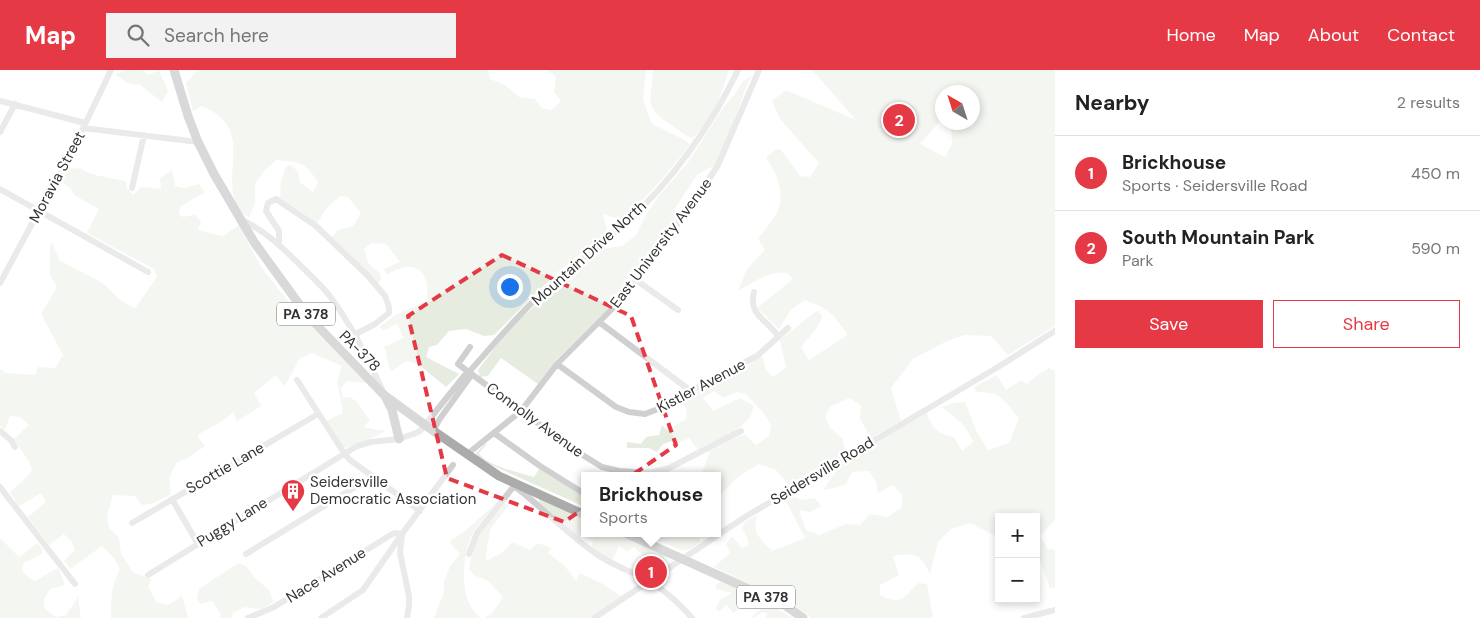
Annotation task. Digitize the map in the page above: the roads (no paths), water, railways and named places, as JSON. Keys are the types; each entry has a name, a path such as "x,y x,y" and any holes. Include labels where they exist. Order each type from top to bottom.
{"main road":[{"name":"PA-378","path":"174,70 188,116 198,142 214,174 254,242 306,315 384,395 433,432 499,476 581,513"},
{"path":"384,395 392,410 399,439"},
{"name":"PA 378","path":"634,537 786,606 803,618"}],"street":[{"name":"Moravia Street","path":"0,283 66,164 109,70"},
{"name":"Mountain Drive North","path":"425,425 465,375 543,292 640,210 689,153 738,70"},
{"name":"East University Avenue","path":"466,455 520,411 557,364 617,304 636,280 694,202 718,165 759,70"},
{"path":"0,101 84,126 198,142"},
{"path":"0,132 15,104"},
{"path":"132,188 144,135"},
{"path":"0,189 148,272"},
{"path":"279,244 279,231 266,211 268,203 276,198 316,226 380,290 389,307 389,313 375,324 354,335"},
{"path":"242,220 255,226 279,244 328,294 354,335 384,395"},
{"path":"636,280 678,310"},
{"path":"754,292 752,300 754,309 778,336"},
{"path":"599,322 691,391"},
{"name":"Kistler Avenue","path":"557,364 610,404 634,413 651,412 757,356 788,328"},
{"name":"Seidersville Road","path":"721,533 999,367 1055,331"},
{"path":"433,432 439,420 470,377 469,372 458,364 470,347"},
{"name":"Connolly Avenue","path":"469,372 573,449 602,467 624,472"},
{"path":"297,380 350,460 420,510"},
{"name":"Scottie Lane","path":"132,523 318,414"},
{"name":"Puggy Lane","path":"148,575 344,453 364,443 399,439 416,434 425,425"},
{"path":"0,431 15,447"},
{"name":"Connolly Avenue","path":"661,472 741,431"},
{"path":"494,432 540,466 581,492"},
{"path":"321,618 363,590 453,465"},
{"path":"246,554 373,476"},
{"path":"499,476 514,486 596,554 606,561 648,581 675,599 692,618"},
{"path":"469,554 477,533 514,486"},
{"path":"0,487 75,584"},
{"path":"172,499 198,544"},
{"name":"Nace Avenue","path":"248,618 274,608 394,533 402,534"},
{"path":"402,534 400,553 409,596 407,618"},
{"name":"Seidersville Road","path":"594,618 715,537"},
{"path":"1024,618 1055,610"}],"place":[{"name":"South Mountain Park","path":"899,120"},
{"name":"Seidersville Democratic Association","path":"293,512"},
{"name":"Brickhouse","path":"651,572"}]}
